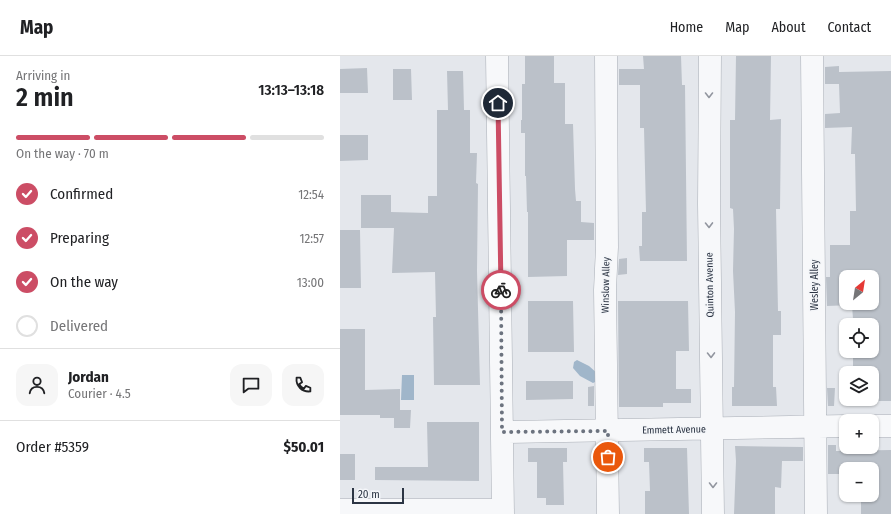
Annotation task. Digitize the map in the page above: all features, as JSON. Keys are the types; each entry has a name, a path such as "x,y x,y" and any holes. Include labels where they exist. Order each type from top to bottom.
{"street":[{"path":"340,510 503,512 497,56"},
{"name":"Winslow Alley","path":"606,56 607,247 605,290 608,514"},
{"name":"Quinton Avenue","path":"710,56 709,204 713,514"},
{"name":"Wesley Alley","path":"812,56 816,514"},
{"name":"Emmett Avenue","path":"502,432 712,430 839,426"},
{"path":"879,426 891,426"}],"water":[{"path":"577,360 589,366 598,374 597,381 593,383 580,376 573,368 574,362"},
{"path":"402,375 414,375 414,400 401,400"}],"building":[{"path":"525,56 554,56 554,83 565,83 565,124 573,124 575,189 576,201 581,201 581,222 594,223 594,240 567,240 567,276 528,277 528,212 525,176 525,133 521,133 522,84 525,84"},
{"path":"643,56 681,56 682,85 685,85 687,261 640,261 639,246 642,246 642,212 646,212 644,128 640,128 640,85 619,85 619,69 644,69"},
{"path":"736,56 771,56 770,120 781,119 780,209 776,209 778,311 781,311 781,335 773,335 773,387 776,387 777,406 732,406 732,387 734,387 735,312 733,271 734,229 733,209 730,208 730,120 735,120"},
{"path":"839,66 839,72 891,71 891,401 879,401 879,366 853,366 853,358 879,358 879,318 853,318 852,310 879,310 879,270 839,270 839,306 827,306 826,277 830,277 830,245 850,245 850,211 856,211 855,154 851,154 852,127 825,128 825,114 840,113 839,84 825,84 825,67"},
{"path":"367,68 368,93 340,93 340,69"},
{"path":"393,69 411,69 412,100 393,100"},
{"path":"447,71 463,71 464,110 470,110 470,153 477,153 477,271 480,385 434,385 433,317 436,317 435,272 392,273 394,228 361,228 361,195 391,195 391,212 428,213 428,196 437,196 437,110 448,110"},
{"path":"340,135 368,135 368,160 340,161"},
{"path":"340,230 360,230 361,288 340,288"},
{"path":"627,258 627,274 618,275 619,259"},
{"path":"528,301 573,301 574,352 528,352"},
{"path":"618,301 688,301 689,351 676,351 676,389 691,389 691,403 663,403 663,407 619,407"},
{"path":"340,329 365,329 365,390 400,389 400,410 411,410 410,428 394,428 394,418 380,418 380,415 340,415"},
{"path":"526,381 573,381 573,399 526,400"},
{"path":"594,386 594,406 588,406 588,387"},
{"path":"827,388 835,388 834,406 828,406"},
{"path":"427,422 479,422 479,481 375,480 375,467 428,467"},
{"path":"828,445 836,445 836,451 839,451 839,454 879,454 879,450 891,450 891,514 861,514 861,502 879,502 879,462 839,462 839,474 828,474"},
{"path":"735,446 803,447 803,461 782,461 781,488 775,487 775,514 734,514 736,461"},
{"path":"528,448 567,448 567,462 563,462 564,505 546,505 546,498 537,498 537,462 528,462"},
{"path":"644,448 687,448 689,514 645,514 645,491 650,491 649,462 644,462"},
{"path":"340,454 355,454 355,480 340,480"}],"way so far":[{"path":"501,290 502,432 608,431 608,457"}],"route":[{"path":"498,103 501,290"}]}
